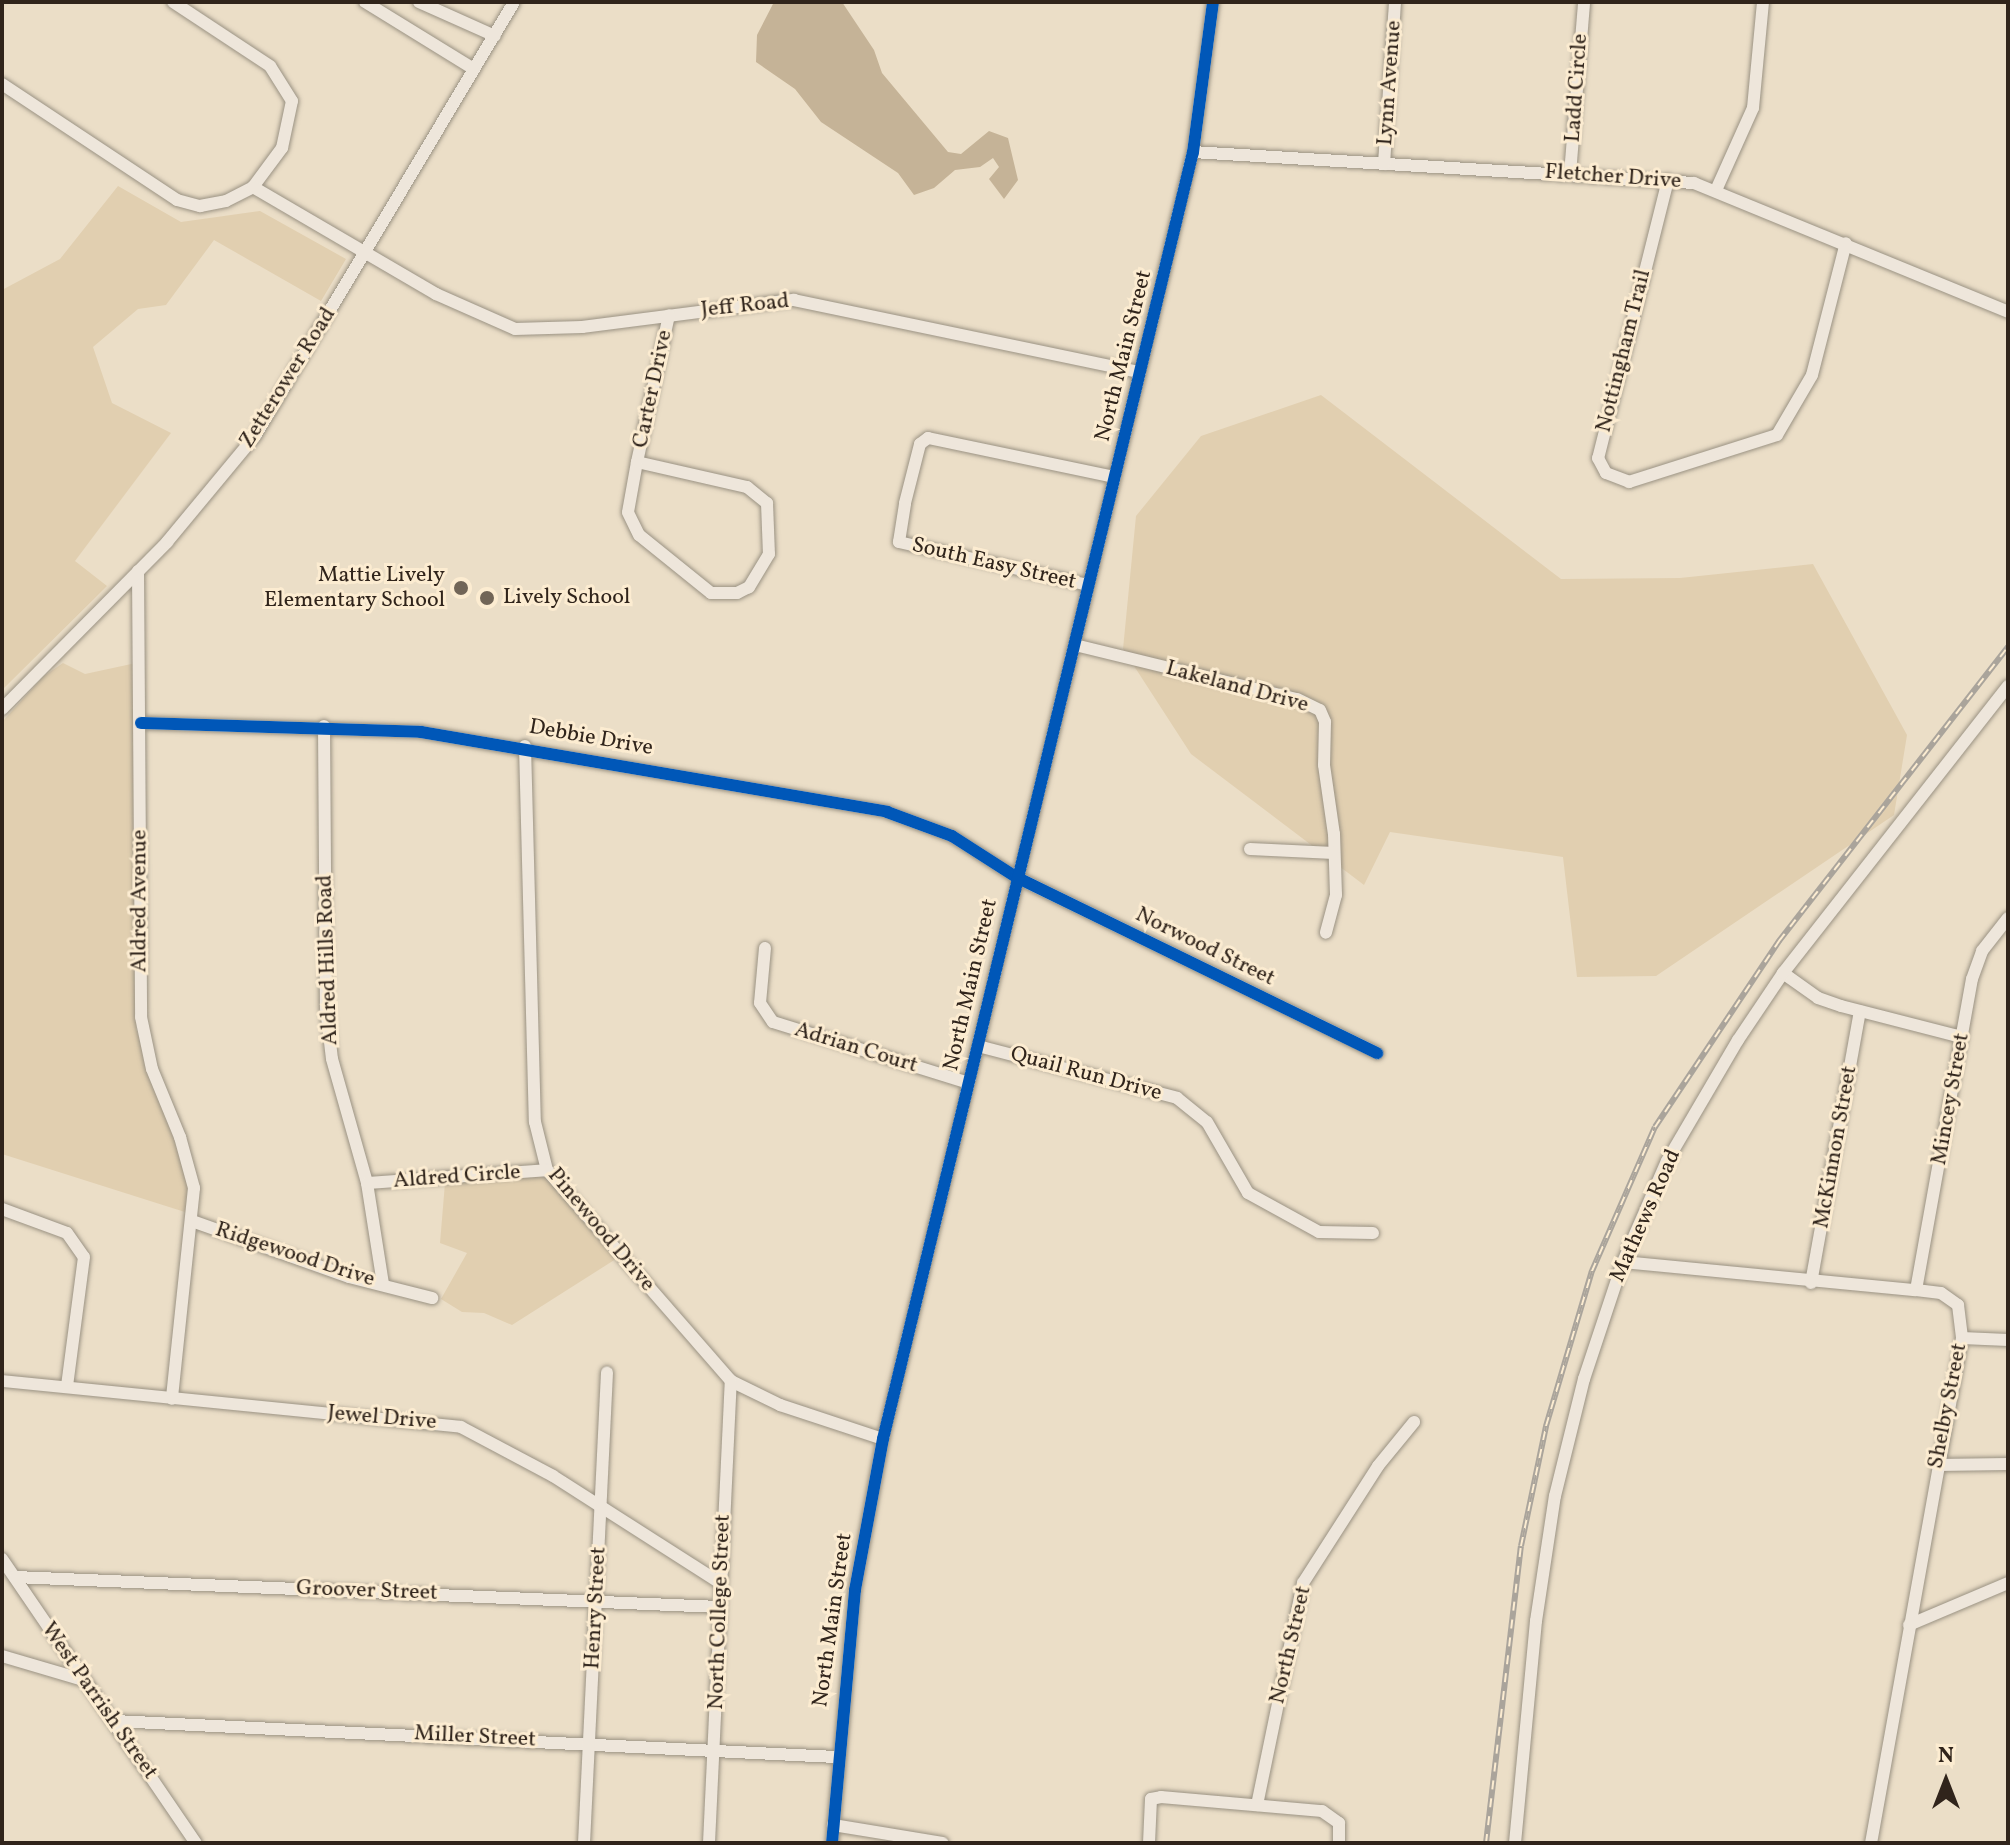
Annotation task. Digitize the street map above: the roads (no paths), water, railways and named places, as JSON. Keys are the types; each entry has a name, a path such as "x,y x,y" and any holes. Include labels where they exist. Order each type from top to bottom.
{"street":[{"path":"2,84 177,200 200,206 226,201 253,187 282,148 292,101 270,66 173,2"},
{"path":"365,2 474,69"},
{"path":"419,2 495,36"},
{"name":"Zetterower Road","path":"2,709 138,571 255,436 514,2"},
{"name":"North Main Street","path":"832,1843 836,1757 855,1590 883,1439 1193,152 1213,2"},
{"name":"Lynn Avenue","path":"1384,164 1395,2"},
{"name":"Ladd Circle","path":"1570,174 1584,2"},
{"path":"1717,188 1753,108 1763,2"},
{"name":"Fletcher Drive","path":"1193,152 1668,180 1717,188 2007,308"},
{"name":"Nottingham Trail","path":"1668,180 1598,458 1606,473 1629,482 1777,435 1812,375 1846,243"},
{"name":"Jeff Road","path":"253,187 362,253 486,320 515,329 582,327 772,300 825,303 1140,372"},
{"name":"Carter Drive","path":"637,462 747,487 767,503 769,554 749,587 737,593 711,593 639,535 628,512 637,462 669,315"},
{"name":"South Easy Street","path":"1088,585 899,542 920,444 928,438 1115,477"},
{"name":"Aldred Avenue","path":"138,571 141,1017 152,1069 185,1150 194,1188 192,1221"},
{"name":"Lakeland Drive","path":"1075,645 1297,699 1320,710 1325,722 1324,765 1336,895 1326,933"},
{"name":"Mathews Road","path":"1515,1843 1555,1496 1584,1379 1623,1262 1685,1129 1783,973 2008,686"},
{"name":"Debbie Drive","path":"141,723 324,726 525,746 887,812 952,836 1016,877"},
{"name":"Aldred Hills Road","path":"324,726 326,1008 332,1059 367,1183 383,1284"},
{"name":"Pinewood Drive","path":"525,746 535,1122 547,1170 731,1381 780,1405 883,1439"},
{"path":"1250,849 1334,853"},
{"name":"Norwood Street","path":"1016,877 1377,1053"},
{"name":"Mincey Street","path":"1916,1290 1962,1037 1982,951 2008,918"},
{"name":"Adrian Court","path":"765,948 760,1003 773,1022 969,1083"},
{"path":"1783,973 1818,998 1962,1037"},
{"name":"McKinnon Street","path":"1811,1283 1860,1011"},
{"name":"Quail Run Drive","path":"978,1046 1177,1098 1207,1122 1248,1193 1319,1232 1373,1233"},
{"name":"Aldred Circle","path":"367,1183 547,1170"},
{"path":"2,1209 67,1233 84,1257 67,1387"},
{"name":"Ridgewood Drive","path":"172,1399 192,1221 432,1298"},
{"name":"Shelby Street","path":"1623,1262 1811,1283 1941,1293 1958,1305 1962,1338 1871,1843"},
{"path":"1962,1338 2008,1340"},
{"name":"Henry Street","path":"584,1843 607,1373"},
{"name":"Jewel Drive","path":"2,1381 448,1424 487,1437 720,1583"},
{"name":"North College Street","path":"709,1843 731,1381"},
{"name":"North Street","path":"1257,1805 1303,1583 1378,1466 1414,1422"},
{"path":"1937,1465 2008,1464"},
{"name":"West Parrish Street","path":"2,1559 80,1679 115,1721 196,1843"},
{"name":"Groover Street","path":"15,1577 595,1599 720,1607"},
{"path":"1909,1625 2008,1583"},
{"path":"2,1656 80,1679"},
{"name":"Miller Street","path":"115,1721 714,1748 836,1757"},
{"path":"1149,1840 1151,1799 1315,1810 1333,1815 1339,1823 1339,1843"},
{"path":"833,1825 943,1843"}],"railway":[{"path":"1486,1843 1521,1546 1546,1426 1592,1271 1655,1127 1779,941 2008,647"}],"place":[{"name":"Mattie Lively Elementary School","path":"461,588"},
{"name":"Lively School","path":"487,598"}]}
